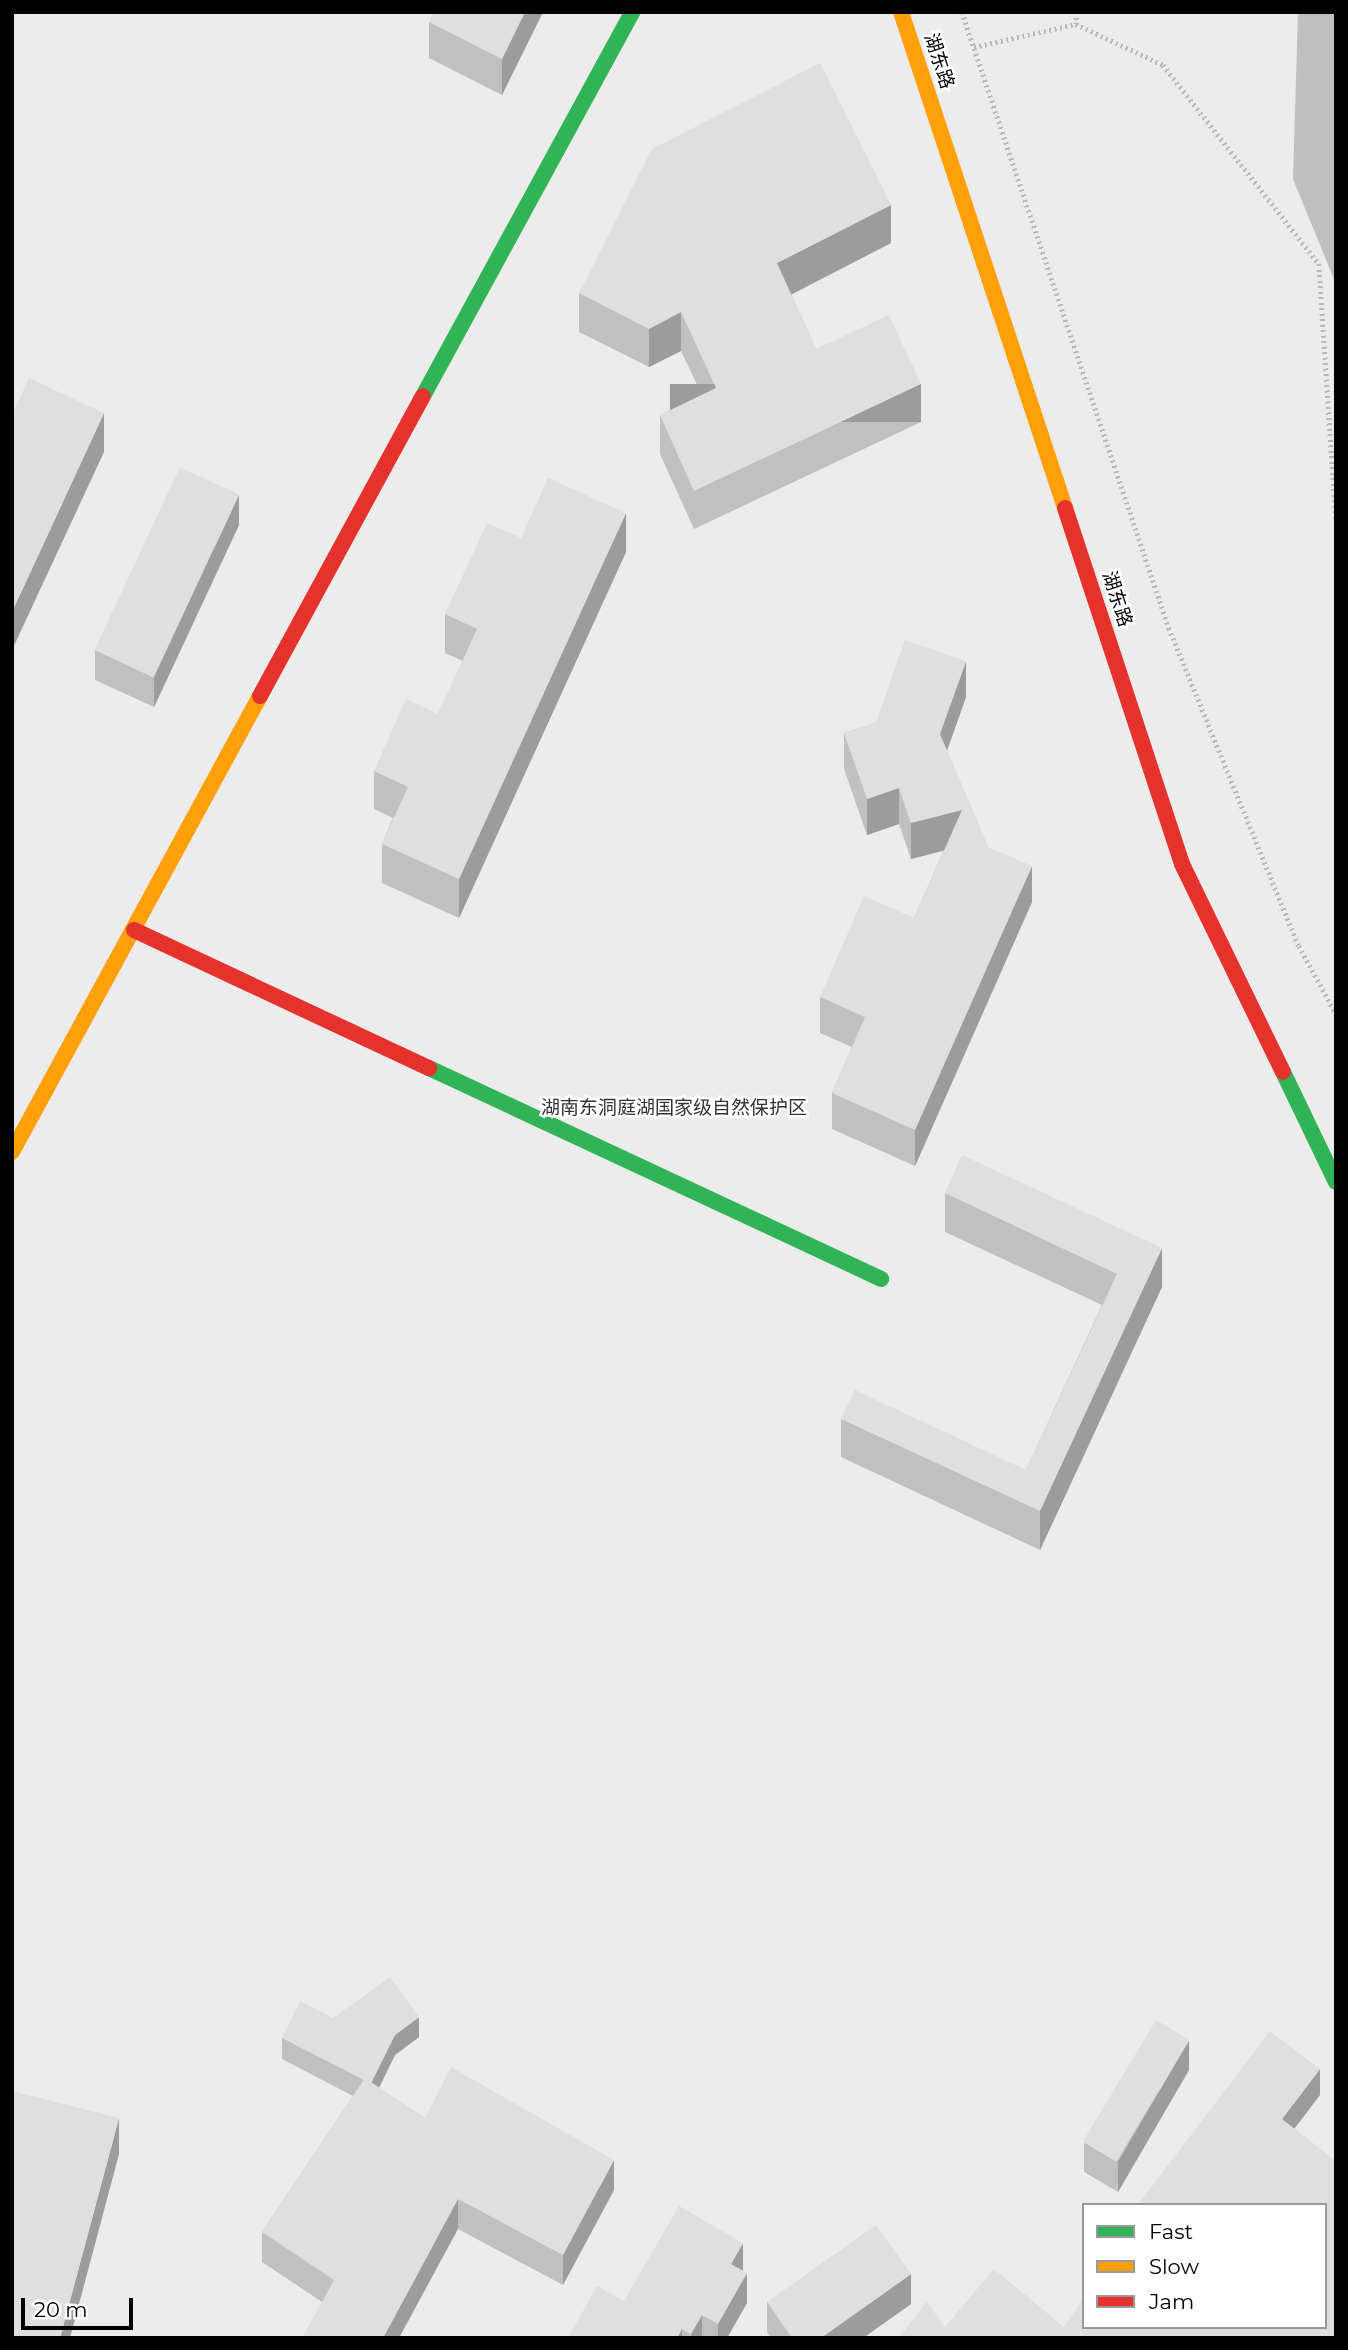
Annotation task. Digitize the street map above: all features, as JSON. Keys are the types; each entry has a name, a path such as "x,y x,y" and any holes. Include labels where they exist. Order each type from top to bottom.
{"street":[{"path":"12,1152 632,12"},
{"name":"湖东路","path":"901,12 1182,864 1336,1182"},
{"path":"134,930 881,1279"}],"path":[{"path":"962,12 1169,628 1298,946 1336,1014"},
{"path":"1076,24 1077,12"},
{"path":"974,47 1076,24 1163,65 1319,264 1336,518"}],"green space":[{"name":"湖南东洞庭湖国家级自然保护区","path":"12,12 1336,12 1336,2338 12,2338"}],"shaded area":[{"path":"1298,12 1336,12 1336,284 1293,179"}],"building":[{"path":"434,12 525,12 502,59 429,22"},
{"path":"820,63 891,205 777,263 816,349 889,315 921,384 694,491 660,415 716,388 681,312 649,329 579,293 652,149"},
{"path":"29,378 104,413 12,612 12,415"},
{"path":"180,467 239,494 154,678 95,650"},
{"path":"548,478 626,513 459,879 382,844 408,787 374,771 406,699 438,714 477,629 445,614 487,523 521,538"},
{"path":"905,640 966,661 940,734 988,847 1032,866 915,1130 832,1093 865,1017 820,997 864,896 914,918 962,810 911,823 899,788 867,799 844,733 876,722"},
{"path":"962,1155 1162,1248 1040,1511 841,1419 855,1390 1026,1470 1117,1274 945,1193"},
{"path":"390,1977 419,2017 395,2035 371,2083 282,2038 300,2001 333,2018"},
{"path":"1156,2020 1189,2040 1116,2162 1083,2142"},
{"path":"1270,2031 1320,2069 1282,2119 1336,2161 1336,2338 898,2338 927,2302 945,2327 994,2269 1064,2327 1082,2300 1082,2329 1327,2329 1327,2203 1140,2202"},
{"path":"451,2067 614,2160 563,2255 458,2199 383,2338 302,2338 334,2280 262,2232 365,2078 425,2118"},
{"path":"12,2091 119,2118 60,2338 12,2338"},
{"path":"679,2206 743,2243 731,2264 747,2273 718,2324 702,2315 691,2334 682,2329 677,2338 568,2338 597,2286 624,2301"},
{"path":"876,2225 911,2274 821,2338 792,2338 767,2302"}],"traffic: fast":[{"path":"423,396 632,12"},
{"path":"429,1068 881,1279"},
{"path":"1283,1072 1336,1182"}],"traffic: slow":[{"path":"901,12 1065,508"},
{"path":"12,1152 260,696"}],"traffic: jam":[{"path":"260,696 423,396"},
{"path":"1065,508 1182,864 1283,1072"},
{"path":"134,930 429,1068"}]}
